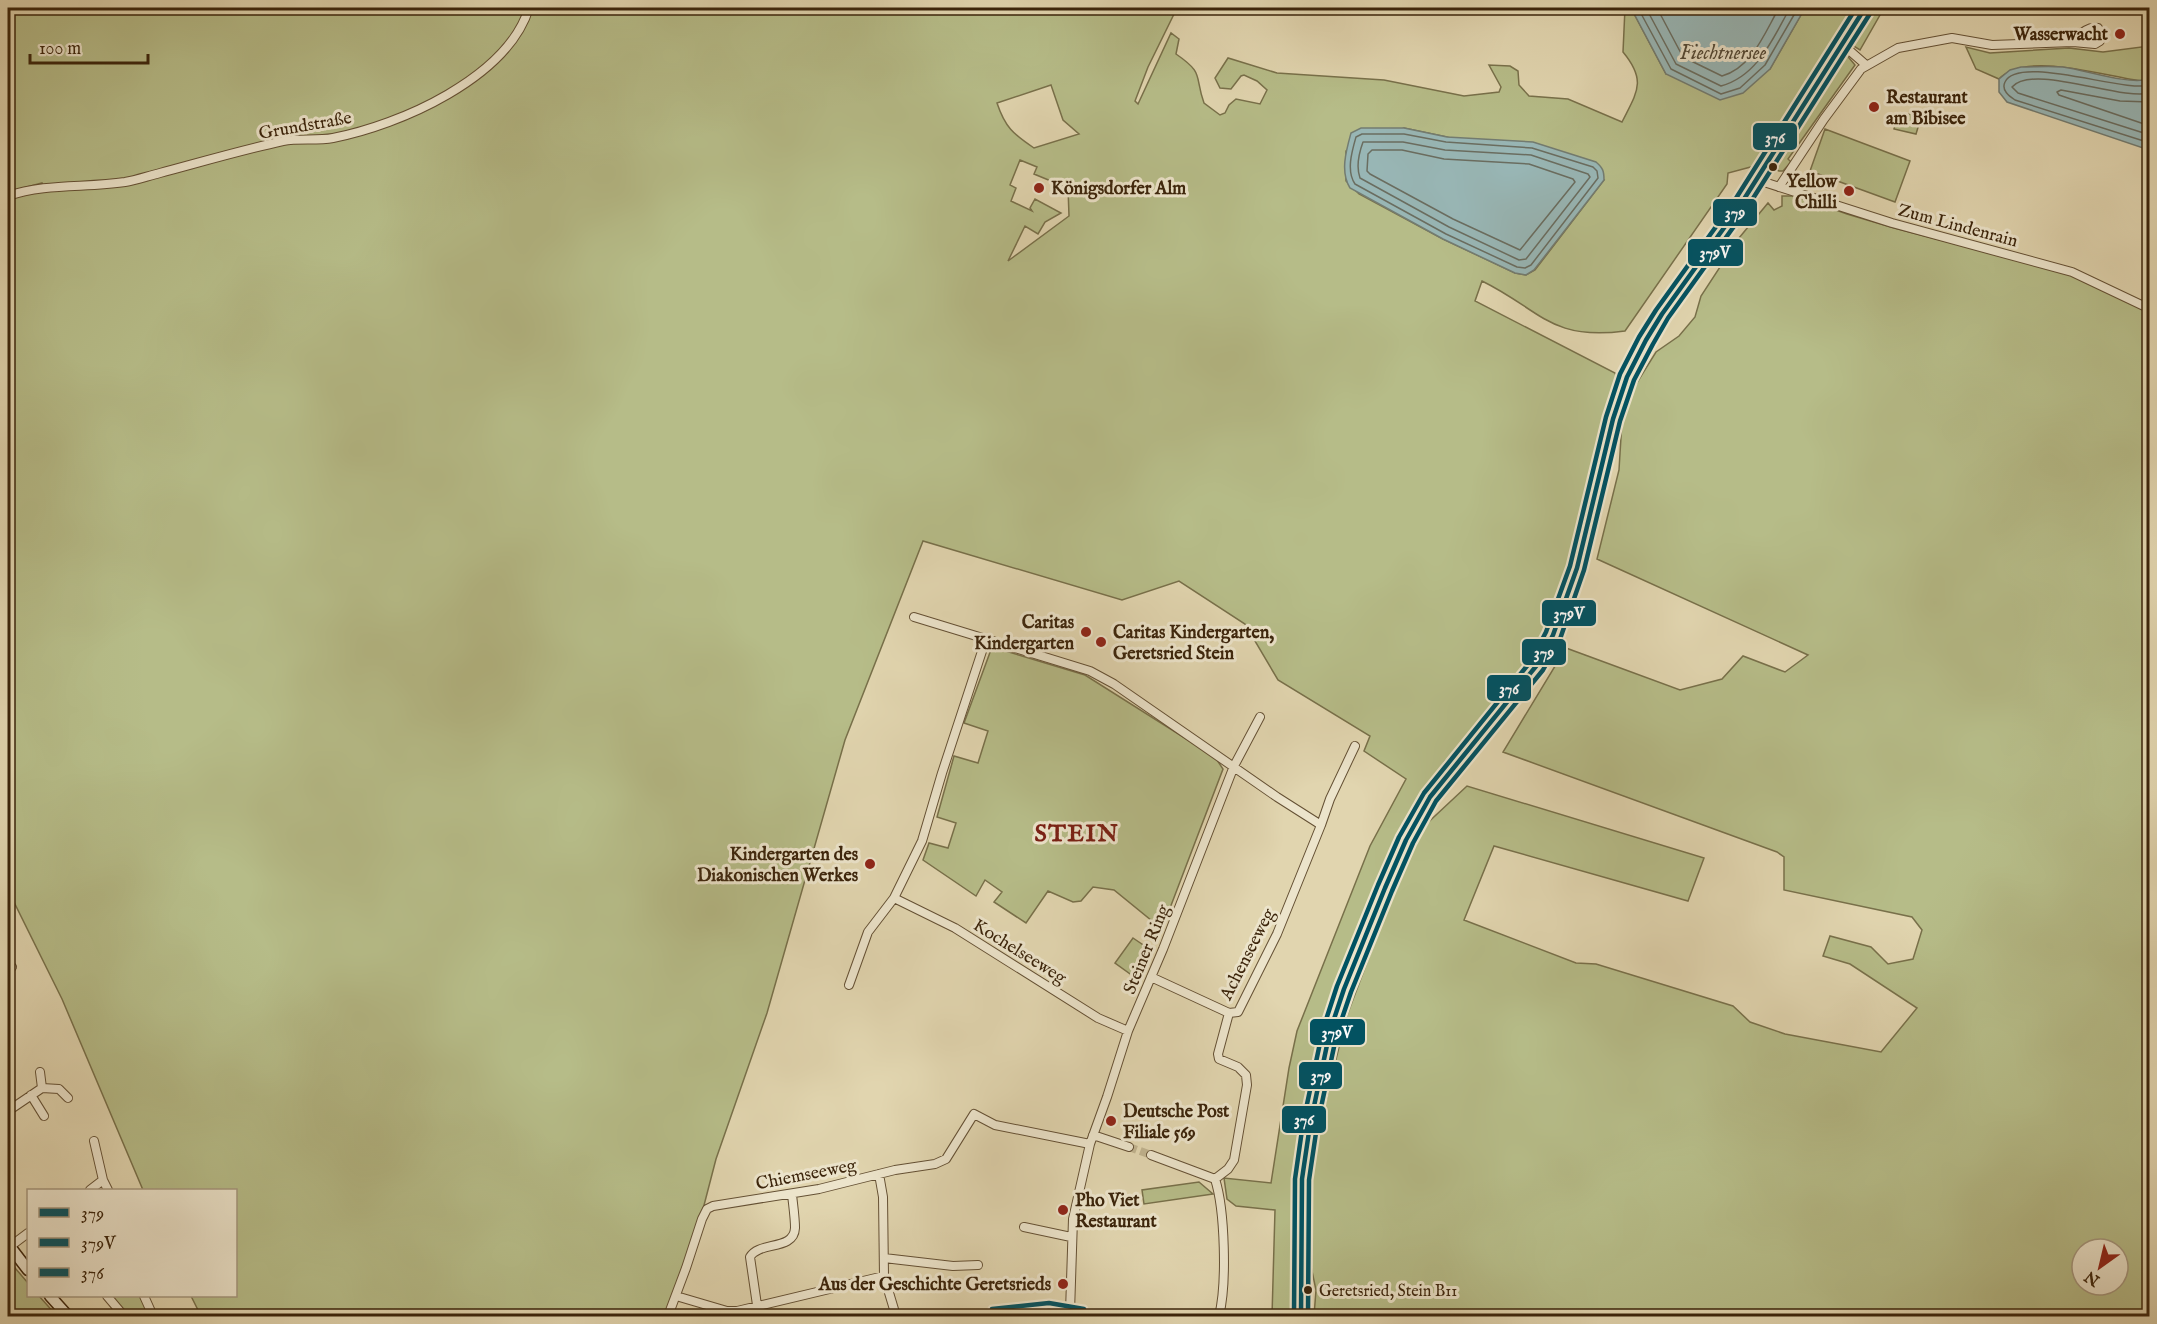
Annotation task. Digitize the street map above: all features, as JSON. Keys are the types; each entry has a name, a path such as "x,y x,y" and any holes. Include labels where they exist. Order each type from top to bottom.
{"main road":[{"path":"1301,1317 1302,1179 1310,1125 1330,1031 1344,989 1385,888 1406,840 1430,797 1524,682 1537,665 1547,645 1577,568 1613,419 1627,377 1662,314 1739,207 1864,8"}],"street":[{"name":"Grundstraße","path":"8,196 38,189 126,182 285,141 331,139 366,130 429,105 490,66 517,33 530,8"},
{"path":"1779,187 1824,119 1866,65 1898,48 1952,38 1992,45 2073,42"},
{"path":"1842,44 1866,65"},
{"name":"Zum Lindenrain","path":"1756,178 1892,223 2072,272 2150,309"},
{"path":"914,617 1090,671 1114,684 1321,825"},
{"path":"849,985 868,932 894,898 922,841 986,639"},
{"name":"Steiner Ring","path":"1070,1312 1071,1237 1075,1205 1090,1144 1128,1031 1234,766 1260,717"},
{"name":"Achenseeweg","path":"1151,977 1229,1013 1238,1012 1276,934 1330,799 1355,746"},
{"name":"Kochelseeweg","path":"894,898 955,928 1098,1018 1128,1031"},
{"path":"1215,1179 1228,1169 1234,1160 1247,1085 1246,1075 1238,1067 1220,1059 1218,1054 1229,1013"},
{"path":"40,1072 42,1088"},
{"path":"8,1111 42,1088 59,1089 68,1098"},
{"path":"31,1095 44,1116"},
{"name":"Chiemseeweg","path":"668,1317 707,1209 720,1204 819,1190 879,1174 935,1164 946,1159 974,1114 995,1125 1090,1144"},
{"path":"1093,1135 1129,1147"},
{"path":"94,1142 107,1189"},
{"path":"1151,1155 1215,1179"},
{"path":"879,1174 883,1197 884,1276 896,1317"},
{"path":"1215,1179 1222,1210 1219,1317"},
{"path":"92,1189 103,1180"},
{"path":"757,1305 750,1257 757,1249 781,1243 794,1235 792,1194"},
{"path":"1024,1227 1071,1237"},
{"path":"27,1234 8,1246 27,1269"},
{"path":"884,1258 953,1266 978,1265"},
{"path":"676,1296 726,1311 746,1310 757,1305 884,1276"},
{"path":"51,1297 69,1317"},
{"path":"108,1297 124,1317"},
{"path":"144,1297 153,1317"},
{"path":"993,1317 1049,1312 1070,1312 1082,1317"}],"green space":[{"path":"8,8 1177,8 1148,67 1135,101 1138,104 1171,33 1179,39 1176,54 1195,71 1204,103 1220,115 1225,113 1236,99 1260,104 1267,90 1257,81 1244,75 1231,89 1220,88 1215,78 1228,58 1277,73 1384,80 1464,96 1499,92 1501,87 1489,65 1510,66 1518,71 1519,85 1529,96 1568,99 1622,122 1637,87 1635,71 1623,52 1625,8 1631,8 1666,74 1770,69 1805,8 1858,8 1758,165 1728,173 1727,184 1625,331 1600,333 1562,327 1547,321 1482,281 1475,301 1615,373 1619,384 1572,566 1547,632 1531,660 1456,753 1445,761 1422,795 1391,855 1357,934 1321,1030 1301,1123 1295,1180 1299,1267 1290,1316 1272,1316 1275,1210 1236,1206 1227,1199 1224,1178 1271,1183 1297,1031 1370,846 1406,779 1364,751 1370,736 1278,680 1245,624 1179,581 1122,600 923,541 845,740 767,1013 716,1159 702,1213 666,1316 201,1316 192,1297 237,1297 237,1189 143,1189 62,999 8,890 8,199 44,190 42,183 8,192","holes":["1051,85 1063,120 1079,134 1034,148 1011,129 1003,118 997,103","1404,128 1447,137 1604,180 1535,270 1526,275 1515,273 1443,239 1359,194 1346,181 1346,151","1020,160 1037,167 1034,174 1068,188 1069,216 1008,261 1025,226 1038,234 1045,222 1061,213 1035,199 1030,208 1032,211 1011,201 1016,188 1010,185"]},
{"path":"1859,8 1884,8 1860,50 1849,43 1845,53 1855,65 1788,159 1791,162 1783,171 1775,169 1779,156"},
{"path":"2149,46 2149,79 2142,81 2047,66 2011,71 1999,79 1976,69 1966,47 1990,53 2069,48 2103,52"},
{"path":"1905,114 1922,114 1916,134 1894,129 1896,119"},
{"path":"1825,129 1910,161 1895,202 1810,171"},
{"path":"1782,196 1797,196 1894,228 2071,274 2149,311 2149,1316 1314,1316 1316,1290 1308,1252 1309,1191 1315,1146 1346,1018 1372,949 1372,933 1420,830 1467,786 1704,858 1688,901 1494,846 1464,920 1576,963 1596,964 1733,1006 1750,1022 1785,1034 1881,1052 1917,1008 1850,964 1823,956 1830,936 1871,947 1888,964 1913,959 1922,930 1912,917 1784,890 1784,857 1777,852 1503,752 1566,648 1680,690 1722,679 1743,656 1785,672 1808,655 1597,559 1619,470 1623,405 1656,352 1679,336 1695,317 1701,296 1739,238 1768,203 1774,210 1782,206"},
{"path":"992,647 1085,675 1215,757 1223,769 1162,929 1114,890 1093,887 1081,901 1073,902 1048,891 1026,923 994,902 1002,892 985,880 976,896 923,860 929,843 948,848 956,823 937,817 954,756 978,763 988,731 964,723"},
{"path":"1133,938 1152,951 1133,976 1115,963"},
{"path":"1199,1182 1213,1194 1144,1204 1142,1190"},
{"path":"9,1261 27,1282 27,1297 40,1297 57,1316 8,1316"},
{"path":"113,1297 140,1297 149,1316 128,1316"}],"water":[{"name":"Fiechtnersee","path":"1631,8 1805,8 1770,69 1743,93 1720,100 1666,74"},
{"path":"2021,67 2063,67 2119,79 2149,79 2149,150 2007,102 1999,92 1999,79 2010,70"},
{"path":"1361,128 1404,128 1447,137 1533,142 1596,162 1603,170 1604,180 1534,270 1526,275 1515,273 1443,239 1350,188 1345,175 1346,154 1351,133"}],"tunnel":[{"path":"1129,1147 1151,1155"}],"transit line":[{"name":"376","path":"1294,1316 1295,1179 1303,1123 1323,1029 1337,986 1378,885 1399,837 1424,793 1531,661 1546,632 1570,566 1606,417 1620,374 1639,337 1733,203 1856,8"},
{"name":"379","path":"1301,1316 1302,1179 1310,1125 1330,1031 1344,989 1385,888 1406,840 1430,797 1537,665 1553,635 1577,568 1613,419 1627,377 1646,340 1739,207 1865,8"},
{"name":"379V","path":"1308,1316 1309,1180 1317,1126 1337,1033 1392,891 1413,843 1436,801 1543,670 1560,639 1584,570 1620,421 1634,380 1653,344 1668,318 1745,211 1871,12"},
{"name":"376","path":"992,1309 1049,1303 1084,1309"},
{"name":"379","path":"993,1316 1049,1311 1082,1316"}],"place":[{"name":"Wasserwacht","path":"2120,34"},
{"name":"Restaurant am Bibisee","path":"1874,107"},
{"name":"Königsdorfer Alm","path":"1039,188"},
{"name":"Yellow Chilli","path":"1849,191"},
{"name":"Caritas Kindergarten","path":"1086,632"},
{"name":"Caritas Kindergarten, Geretsried Stein","path":"1101,642"},
{"name":"Kindergarten des Diakonischen Werkes","path":"870,864"},
{"name":"Deutsche Post Filiale 569","path":"1111,1121"},
{"name":"Pho Viet Restaurant","path":"1063,1210"},
{"name":"Aus der Geschichte Geretsrieds","path":"1063,1284"},
{"name":"Geretsried, Stein B11","path":"1308,1290"}],"district":[{"name":"STEIN","path":"1077,833"}]}
